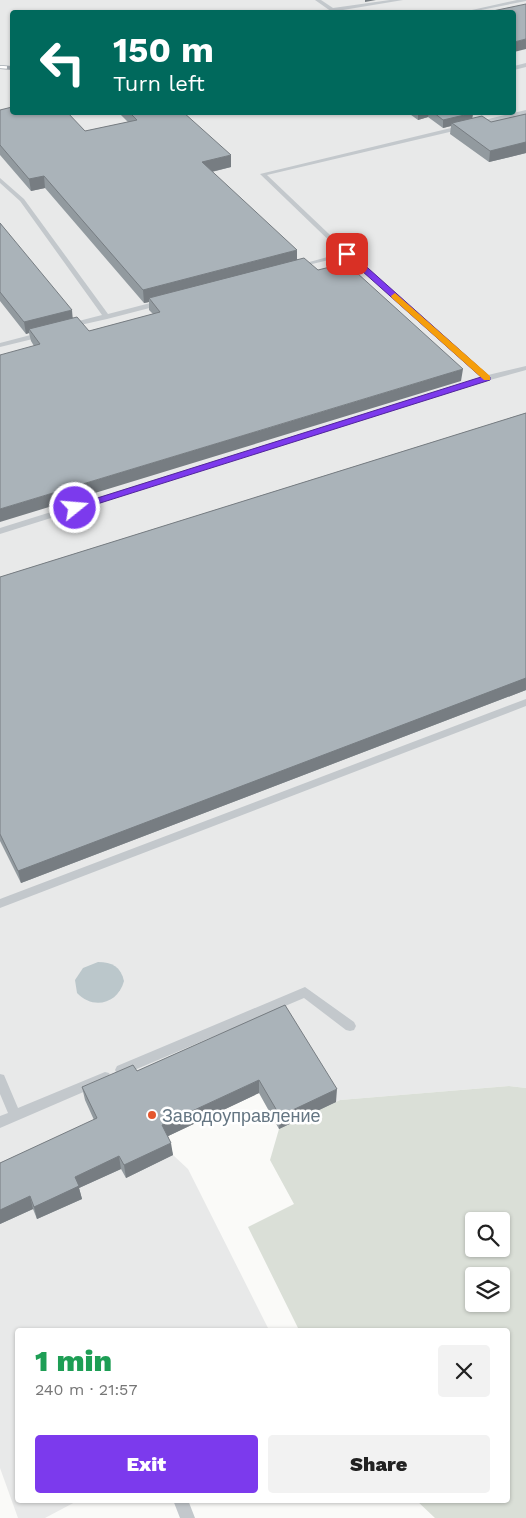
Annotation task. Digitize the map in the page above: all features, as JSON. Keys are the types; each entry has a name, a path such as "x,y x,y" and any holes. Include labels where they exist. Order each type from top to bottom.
{"lane":[{"path":"318,0 330,10"},
{"path":"344,10 400,0"},
{"path":"476,10 525,0"},
{"path":"493,115 498,119"},
{"path":"487,378 347,254 263,174 514,115"},
{"path":"0,180 22,200 107,317"},
{"path":"289,269 347,254"},
{"path":"62,328 174,299"},
{"path":"0,345 53,331"},
{"path":"0,531 487,378 526,368"},
{"path":"0,904 526,702"},
{"path":"0,1122 305,992 350,1026"},
{"path":"0,1079 15,1116"},
{"path":"181,1503 188,1518"}],"shaded area":[{"path":"0,0 526,0 526,1088 509,1086 340,1100 279,1129 259,1093 164,1138 173,1155 188,1169 268,1328 15,1328 15,1503 73,1503 45,1518 18,1518 0,1468"},
{"path":"98,962 115,966 121,972 124,981 116,995 104,1002 97,1003 90,1002 77,993 75,980 83,968"},
{"path":"509,1086 526,1088 526,1518 435,1518 419,1503 510,1503 510,1328 298,1328 248,1227 294,1204 270,1160 279,1129 340,1100"}],"building":[{"path":"526,4 526,39 516,42 516,10 498,10"},
{"path":"10,108 10,115 70,115 85,131 137,120 132,115 186,115 231,155 202,162 297,250 143,290 44,176 29,179 0,145 0,110"},
{"path":"526,114 526,142 490,151 452,123 482,116 491,122"},
{"path":"437,115 464,115 443,120"},
{"path":"0,223 72,310 24,322 0,292"},
{"path":"304,258 318,270 346,263 463,369 0,509 0,355 40,344 29,329 77,317 89,331 160,312 149,298"},
{"path":"526,413 526,678 18,871 0,834 0,577"},
{"name":"Заводоуправление","path":"285,1005 337,1089 280,1116 259,1080 162,1125 171,1143 124,1165 119,1156 75,1177 79,1186 34,1207 30,1196 0,1210 0,1163 97,1118 82,1087 133,1065 137,1071"}],"railway":[{"path":"0,67 10,68"}],"slow traffic":[{"path":"395,296 487,378"}],"place":[{"name":"Заводоуправление","path":"152,1115"}],"route":[{"path":"75,508 487,378 347,254"}]}
